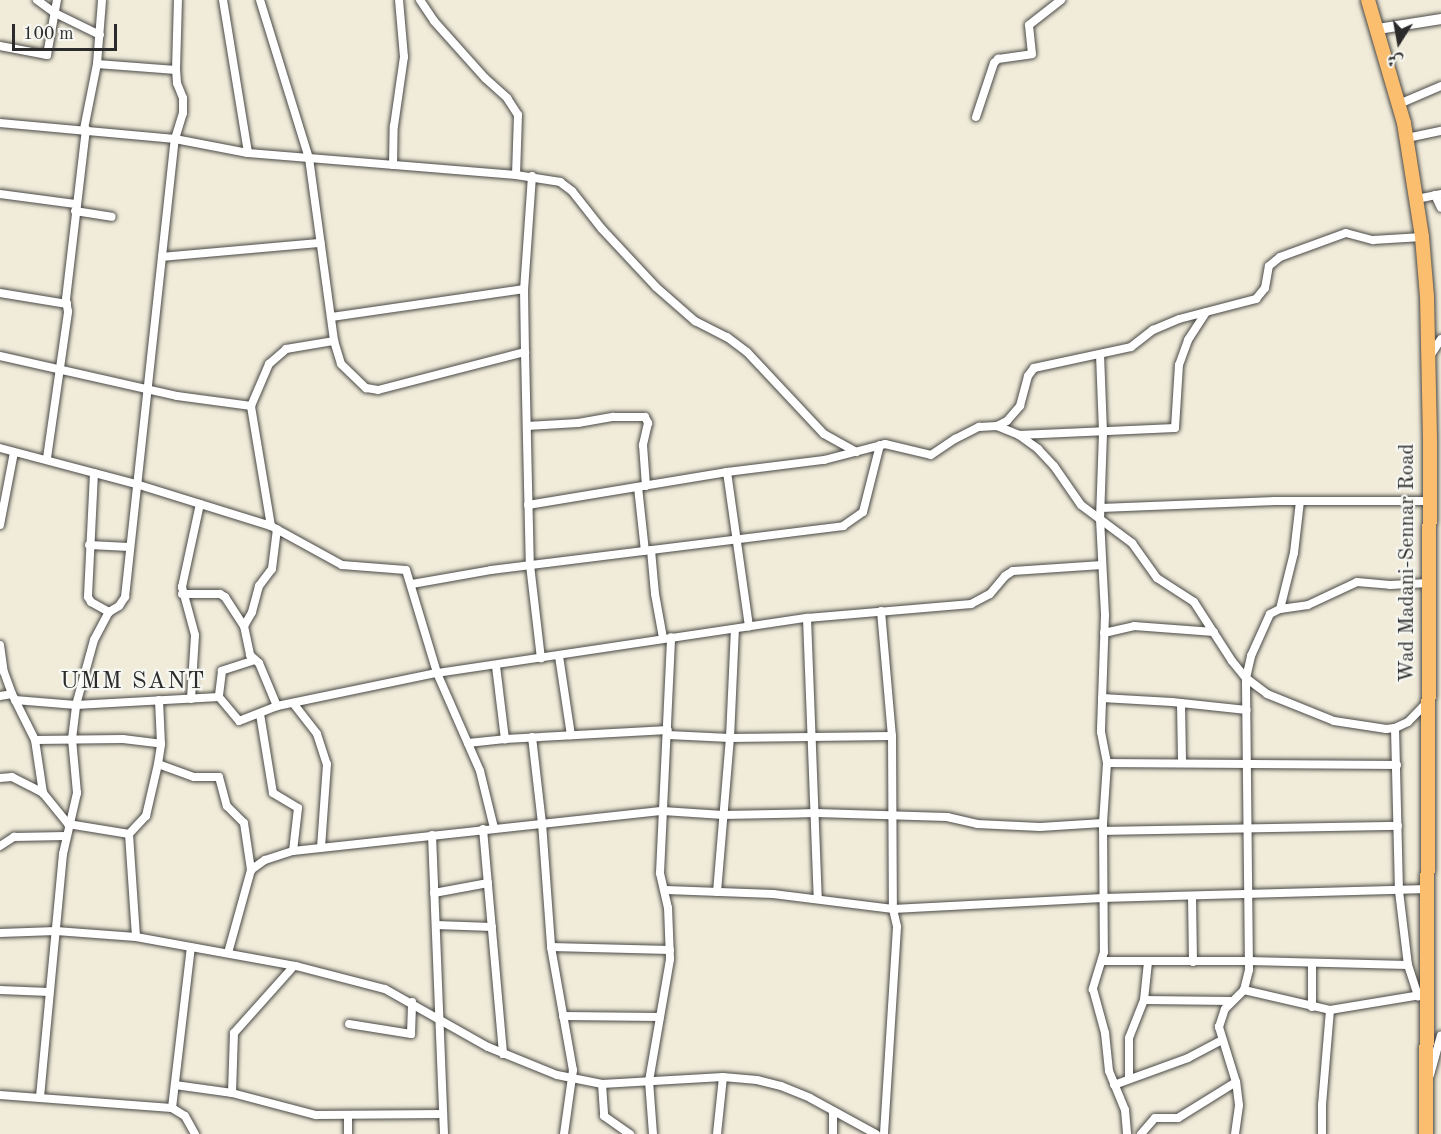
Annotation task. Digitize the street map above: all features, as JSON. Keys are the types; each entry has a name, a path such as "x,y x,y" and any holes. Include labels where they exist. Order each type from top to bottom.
{"highway":[{"name":"Wad Madani-Sennar Road","path":"1368,0 1400,104 1407,138 1422,237 1429,357 1429,501 1435,541 1429,583 1435,617 1435,655 1423,995 1427,1086 1426,1134"}],"street":[{"path":"37,0 55,13 100,36"},
{"path":"0,46 47,55 57,0"},
{"path":"47,458 68,312 75,208 85,129 97,64 102,0"},
{"path":"40,1097 66,836 77,793 72,739 76,705 94,640 109,612 119,606 125,597 175,139 184,103 176,70 177,0"},
{"path":"223,0 248,153"},
{"path":"260,0 309,158 334,341 341,364 372,391 525,352"},
{"path":"393,165 393,126 404,57 399,0"},
{"path":"420,0 434,21 485,78 507,98 518,115 516,175"},
{"path":"976,117 994,63 998,59 1032,54 1029,25 1048,3 1061,0"},
{"path":"1378,29 1441,19"},
{"path":"97,64 176,70"},
{"path":"1400,104 1441,86"},
{"path":"0,123 175,139 248,153 532,176 567,186 615,244 656,287 695,321 727,337 747,352 824,434 856,452"},
{"path":"1407,138 1441,131"},
{"path":"532,176 524,289 526,426 530,565 541,658"},
{"path":"0,194 112,217"},
{"path":"1417,199 1438,195 1441,208"},
{"path":"528,505 727,472 824,460 880,445 931,455 955,439 979,428 997,426 1007,421 1020,406 1030,371 1131,347 1153,330 1206,312 1256,299 1265,288 1269,266 1273,262 1338,235 1353,233 1373,240 1422,237"},
{"path":"162,257 320,243"},
{"path":"332,317 524,289"},
{"path":"0,293 67,304"},
{"path":"1019,435 1175,428 1179,365 1188,340 1206,312"},
{"path":"1429,357 1441,339"},
{"path":"244,626 252,612 259,586 272,569 274,528 251,406 269,364 286,349 334,341"},
{"path":"1100,354 1103,433 1100,519 1104,633 1102,739 1107,763 1103,827 1103,961 1094,980 1093,989 1106,1033 1110,1071 1125,1110 1127,1134"},
{"path":"0,356 147,390 217,403 251,406"},
{"path":"526,426 578,423 613,417 645,417 648,423 643,445 642,487 655,594 667,637 668,733 660,873 666,890 670,950 649,1081 653,1134"},
{"path":"997,426 1019,435 1054,466 1081,505 1132,543 1157,578 1187,594 1232,661 1246,678 1268,694 1334,721 1362,727 1395,728 1433,706"},
{"path":"412,584 530,565 810,532 843,526 863,512 867,502 873,465 880,445"},
{"path":"0,448 47,458 274,528 342,565 406,570 437,673 468,743 487,794 494,828"},
{"path":"0,525 14,452"},
{"path":"727,472 739,540 749,627"},
{"path":"94,473 88,600 109,612"},
{"path":"1101,508 1300,501 1429,501"},
{"path":"1280,609 1294,553 1300,501"},
{"path":"191,699 195,635 182,594 184,570 200,504"},
{"path":"90,545 129,547"},
{"path":"255,660 222,671 219,698 239,721 293,702 437,673 807,618 971,604 990,594 1005,576 1013,571 1102,565"},
{"path":"1235,1134 1239,1105 1236,1082 1222,1040 1220,1018 1232,1001 1244,990 1249,961 1246,896 1248,763 1246,678 1262,630 1270,614 1280,609 1308,605 1357,582 1400,585 1429,583"},
{"path":"182,594 223,594 244,626 250,655 266,677 277,706"},
{"path":"880,611 892,736 893,909 896,939 884,1134"},
{"path":"807,618 818,899"},
{"path":"1104,633 1134,626 1214,632"},
{"path":"717,892 730,738 735,628"},
{"path":"0,645 4,672 13,697 36,740 43,793"},
{"path":"559,656 571,735"},
{"path":"496,666 505,739"},
{"path":"0,696 76,705 219,698"},
{"path":"1102,698 1247,710"},
{"path":"136,937 129,834 146,816 158,764 161,744 159,700"},
{"path":"293,702 320,739 327,764 321,848"},
{"path":"1181,703 1182,763"},
{"path":"260,714 273,793 298,808 293,851"},
{"path":"1244,990 1330,1010 1423,995 1408,965 1399,891 1395,728"},
{"path":"468,743 571,735 668,733 730,738 892,736"},
{"path":"532,737 542,823 551,948 573,1080 564,1134"},
{"path":"36,740 123,739 161,744"},
{"path":"1107,763 1397,765"},
{"path":"158,764 194,777 219,777 227,806 244,823 251,870 228,953"},
{"path":"0,778 12,777 43,793 68,824 129,834"},
{"path":"251,870 265,860 293,851 663,811 723,815 816,813 947,817 977,824 1052,826 1246,828 1398,826"},
{"path":"483,829 503,1054"},
{"path":"432,835 444,1134"},
{"path":"0,846 14,837 66,836"},
{"path":"434,892 488,883"},
{"path":"666,890 818,899 893,909 1103,898 1246,896 1428,889"},
{"path":"1192,897 1193,962"},
{"path":"436,926 492,927"},
{"path":"0,933 56,931 136,937 294,966 385,989 503,1054 573,1080 602,1084 723,1077 757,1080 781,1086 876,1134"},
{"path":"172,1108 191,947"},
{"path":"551,948 670,950"},
{"path":"1103,961 1249,961 1408,965"},
{"path":"1129,1079 1129,1038 1144,1000 1148,962"},
{"path":"1312,963 1312,1007"},
{"path":"232,1093 234,1033 294,966"},
{"path":"0,990 49,992"},
{"path":"1144,1000 1232,1001"},
{"path":"349,1024 411,1034 412,1002"},
{"path":"1322,1134 1322,1105 1330,1010"},
{"path":"564,1016 660,1017"},
{"path":"1427,1086 1441,1035"},
{"path":"1114,1085 1188,1058 1222,1040"},
{"path":"717,1134 723,1077"},
{"path":"1141,1134 1155,1118 1178,1118 1236,1082"},
{"path":"602,1084 604,1116 630,1134"},
{"path":"175,1085 232,1093 310,1115 443,1114"},
{"path":"0,1095 172,1108 185,1116 195,1134"},
{"path":"832,1134 833,1111"},
{"path":"348,1115 348,1134"}],"district":[{"name":"UMM SANT","path":"133,683"}]}
